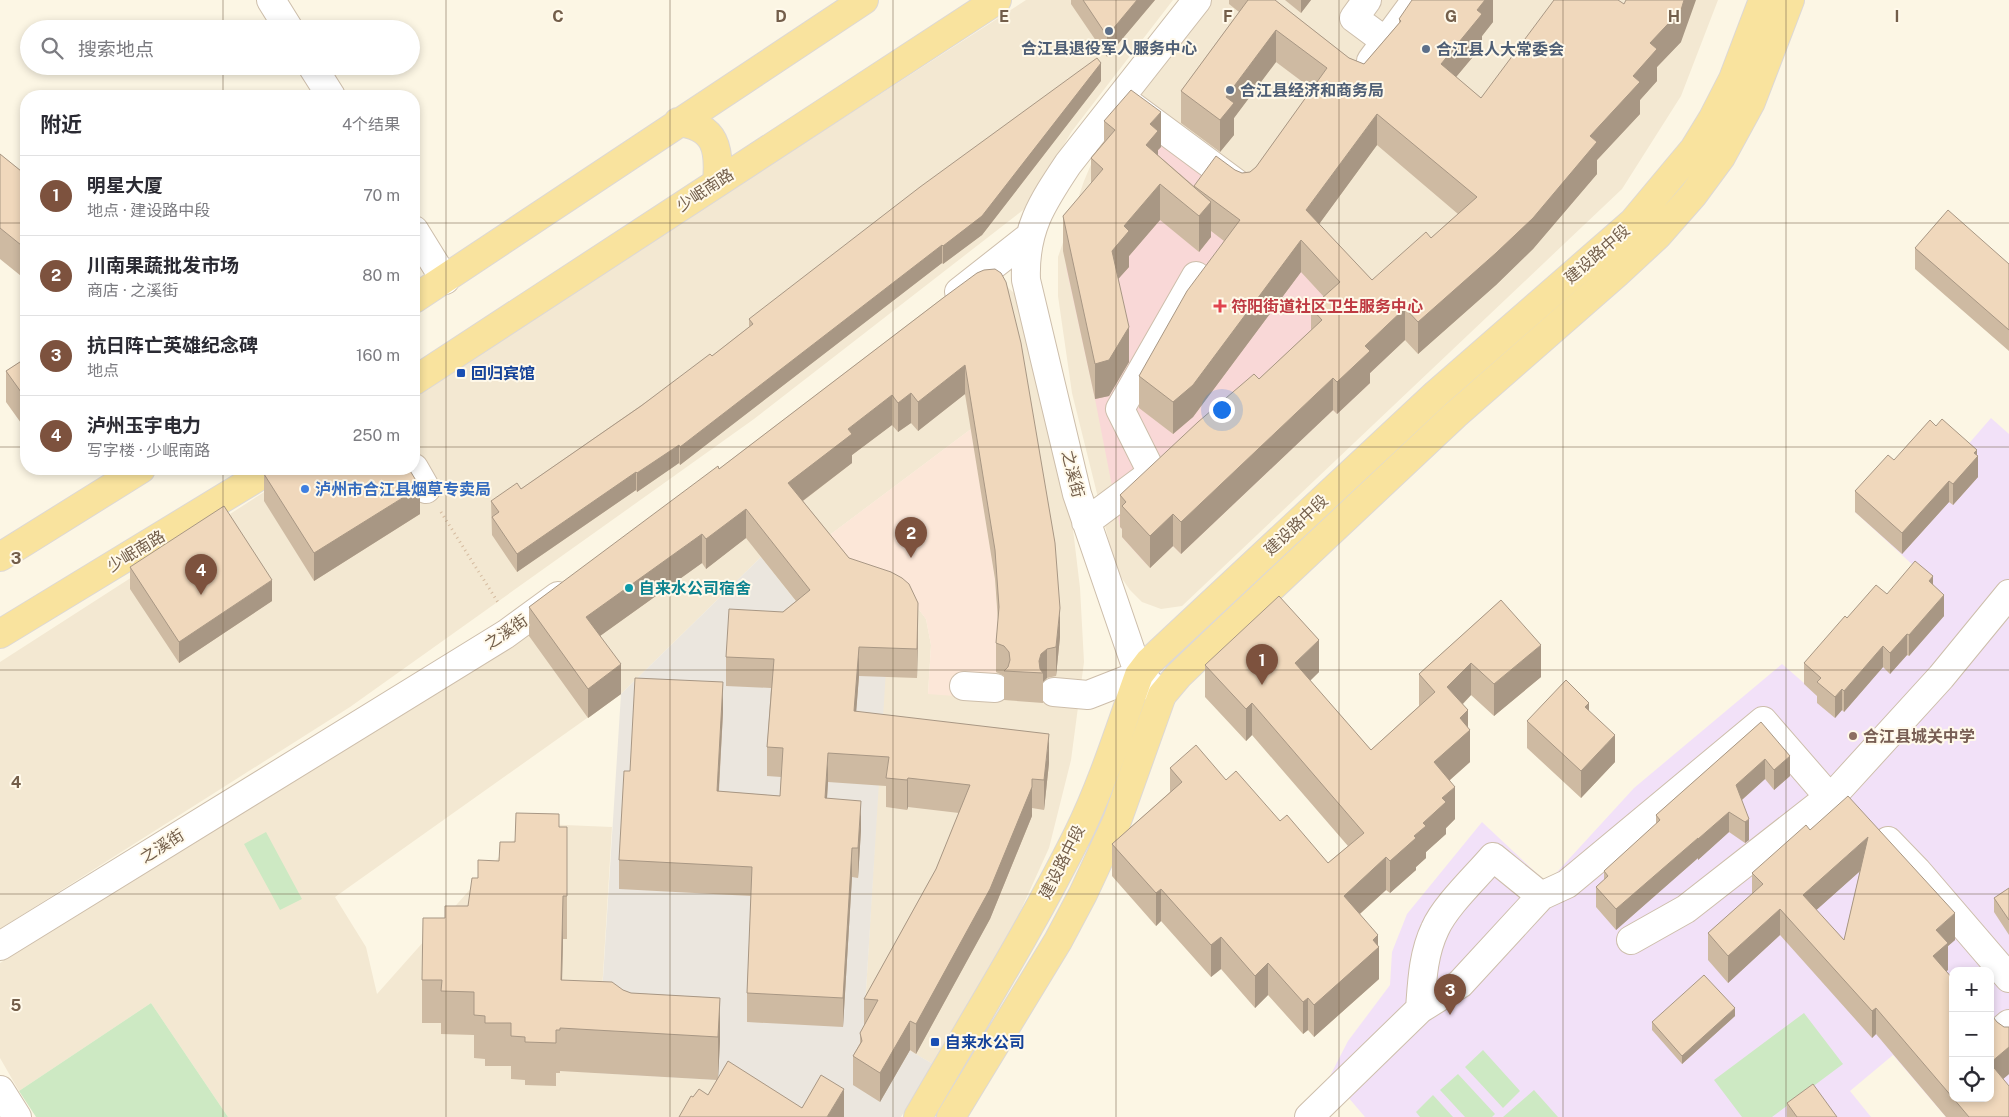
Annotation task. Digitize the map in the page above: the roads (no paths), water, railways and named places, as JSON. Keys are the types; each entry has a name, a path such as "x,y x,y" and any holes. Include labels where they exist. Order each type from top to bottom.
{"main road":[{"path":"420,295 864,0"},
{"name":"少岷南路","path":"420,377 997,0"},
{"name":"建设路中段","path":"918,1117 1030,923 1079,832 1106,767 1139,675 1149,662 1436,394 1633,222 1694,149 1713,118 1733,80 1763,0"},
{"name":"建设路中段","path":"951,1117 1058,940 1083,894 1117,821 1162,695 1178,676 1210,645 1455,415 1657,236 1693,195 1721,157 1751,102 1790,0"},
{"path":"678,122 698,126 713,140 719,164 717,182"},
{"path":"0,557 131,475"},
{"name":"少岷南路","path":"0,634 261,475"}],"street":[{"path":"271,0 283,20"},
{"name":"之溪街","path":"1162,695 1139,675 1077,494 1026,280 1025,258 1029,238 1039,211 1050,190 1068,164 1196,0"},
{"path":"1367,0 1354,18 1385,41"},
{"path":"1351,72 1359,78 1416,0"},
{"path":"318,75 327,90"},
{"path":"1120,98 1244,189 1260,166"},
{"path":"941,306 1029,238"},
{"path":"420,240 445,280"},
{"path":"1152,472 1120,409 1196,276"},
{"path":"1086,522 1174,454"},
{"name":"之溪街","path":"0,946 514,628 575,583"},
{"path":"1631,940 1686,909 1833,793 1941,677 2009,594"},
{"path":"1054,692 1088,695 1139,675"},
{"path":"964,686 995,688"},
{"path":"1309,1117 1420,1009 1460,984 1541,896 1567,884 1763,721 1833,793 1864,817 1917,871 2009,978"},
{"path":"1420,1009 1424,966 1429,943 1436,927 1493,857 1541,896"},
{"path":"2009,1024 2002,1030 2009,1039"},
{"path":"0,1090 17,1117"}],"place":[{"name":"合江县退役军人服务中心","path":"1109,31"},
{"name":"合江县人大常委会","path":"1426,49"},
{"name":"合江县经济和商务局","path":"1230,90"},
{"name":"符阳街道社区卫生服务中心","path":"1220,306"},
{"name":"回归宾馆","path":"461,373"},
{"name":"泸州市合江县烟草专卖局","path":"305,489"},
{"name":"川南果蔬批发市场","path":"911,558"},
{"name":"自来水公司宿舍","path":"629,588"},
{"name":"泸州玉宇电力","path":"201,595"},
{"name":"明星大厦","path":"1262,685"},
{"name":"合江县城关中学","path":"1853,736"},
{"name":"抗日阵亡英雄纪念碑","path":"1450,1015"},
{"name":"自来水公司","path":"935,1042"}]}
